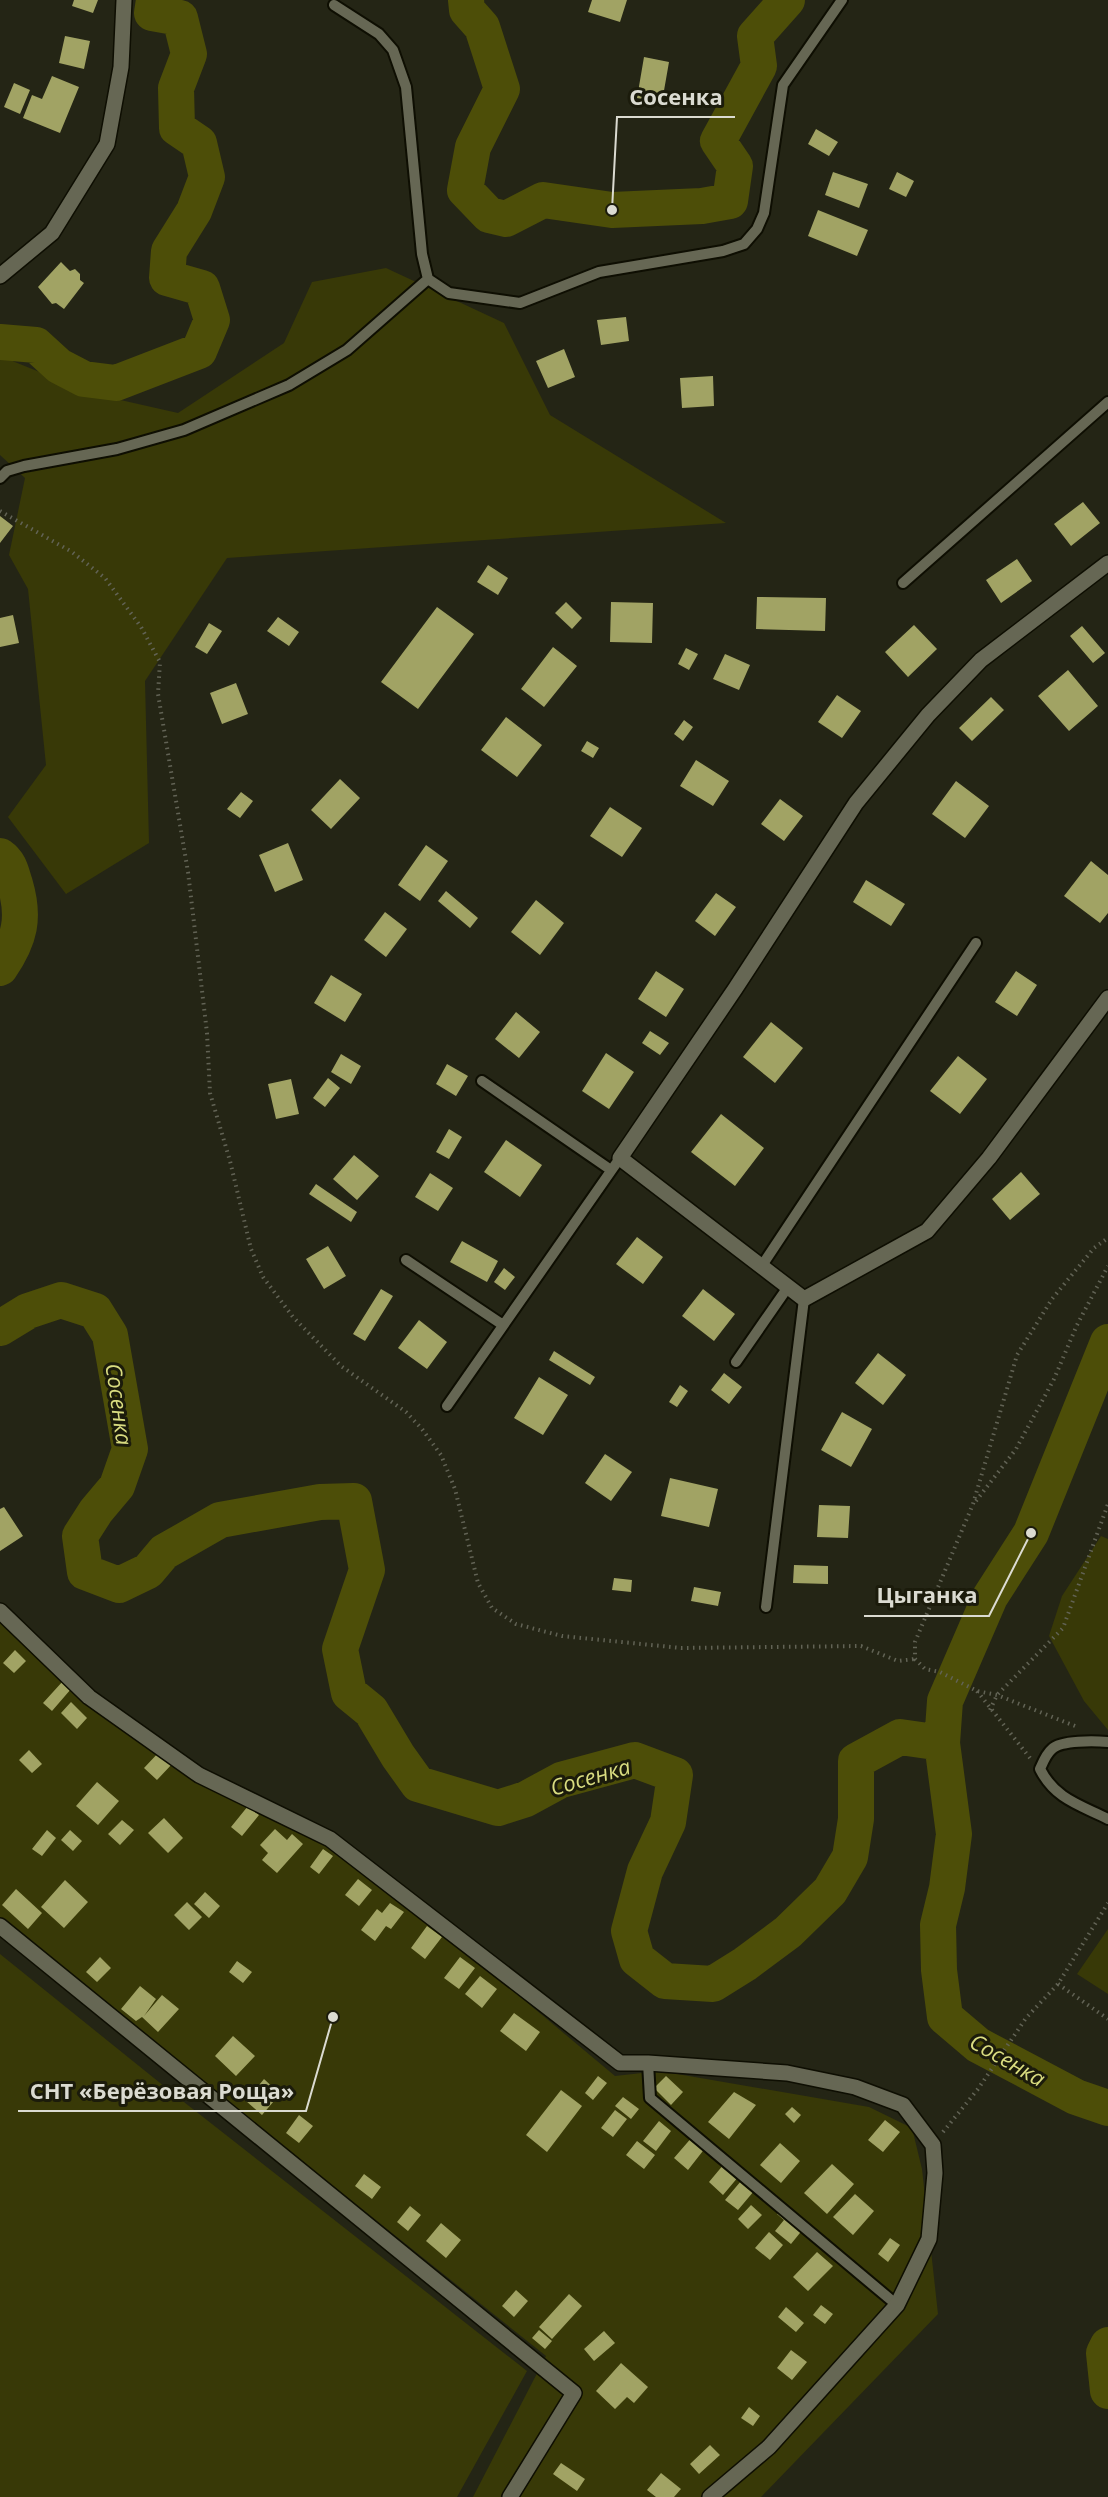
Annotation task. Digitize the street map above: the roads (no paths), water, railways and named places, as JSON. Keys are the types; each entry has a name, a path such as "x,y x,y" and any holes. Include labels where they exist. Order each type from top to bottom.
{"street":[{"path":"0,276 52,233 106,144 121,67 124,0"},
{"path":"1108,563 981,660 928,715 856,803 735,989 615,1164 761,1266 804,1299 927,1231 989,1158 1108,998"},
{"path":"0,1611 89,1697 199,1775 330,1839 620,2063 787,2073 855,2087 903,2105 933,2145 935,2173 929,2240 897,2305 769,2447 710,2497"},
{"path":"0,1926 574,2393 510,2497"}],"lane":[{"path":"334,5 379,34 393,50 406,87 422,254 428,279 449,293 520,303 599,272 723,251 744,244 757,229 764,213 783,85 842,0"},
{"path":"0,478 7,471 24,466 117,449 184,430 289,385 347,350 428,279"},
{"path":"903,583 1108,402"},
{"path":"761,1266 976,943"},
{"path":"447,1406 615,1164 482,1081"},
{"path":"406,1260 503,1325"},
{"path":"736,1362 788,1287"},
{"path":"766,1607 804,1299"},
{"path":"1103,1741 1053,1746 1040,1770 1048,1785 1063,1797 1108,1819"},
{"path":"648,2063 650,2098 897,2305"}],"waterway":[{"name":"Сосенка","path":"0,342 36,345 59,366 84,379 116,383 199,351 212,320 202,288 167,278 169,251 194,211 207,177 199,143 177,128 176,88 189,54 180,18 152,13 154,0"},
{"name":"Сосенка","path":"466,0 467,10 482,27 502,89 473,147 465,190 489,215 506,219 543,200 612,210 702,206 730,201 735,166 718,141 759,66 755,36 787,0"},
{"name":"Сосенка","path":"0,856 8,865 20,907 16,938 0,968"},
{"name":"Сосенка","path":"0,1328 28,1311 61,1300 95,1311 110,1335 130,1449 117,1486 96,1511 80,1536 85,1572 119,1585 148,1571 164,1552 220,1520 320,1502 354,1501 367,1570 340,1649 349,1693 371,1711 418,1784 498,1808 526,1799 561,1780 635,1760 675,1775 668,1822 645,1871 629,1931 637,1959 665,1981 713,1984 788,1932 830,1891 850,1857 856,1819 856,1761 900,1737 942,1743 954,1834 947,1888 938,1925 939,1970 945,2017 978,2045 1076,2097 1108,2108"},
{"path":"942,1743 945,1701 990,1597 1031,1533 1108,1342"},
{"name":"Сосенка","path":"1108,2345 1104,2353 1108,2391"}],"place":[{"name":"Сосенка","path":"612,210"},
{"name":"Цыганка","path":"1031,1533"},
{"name":"СНТ «Берёзовая Роща»","path":"333,2017"}]}
